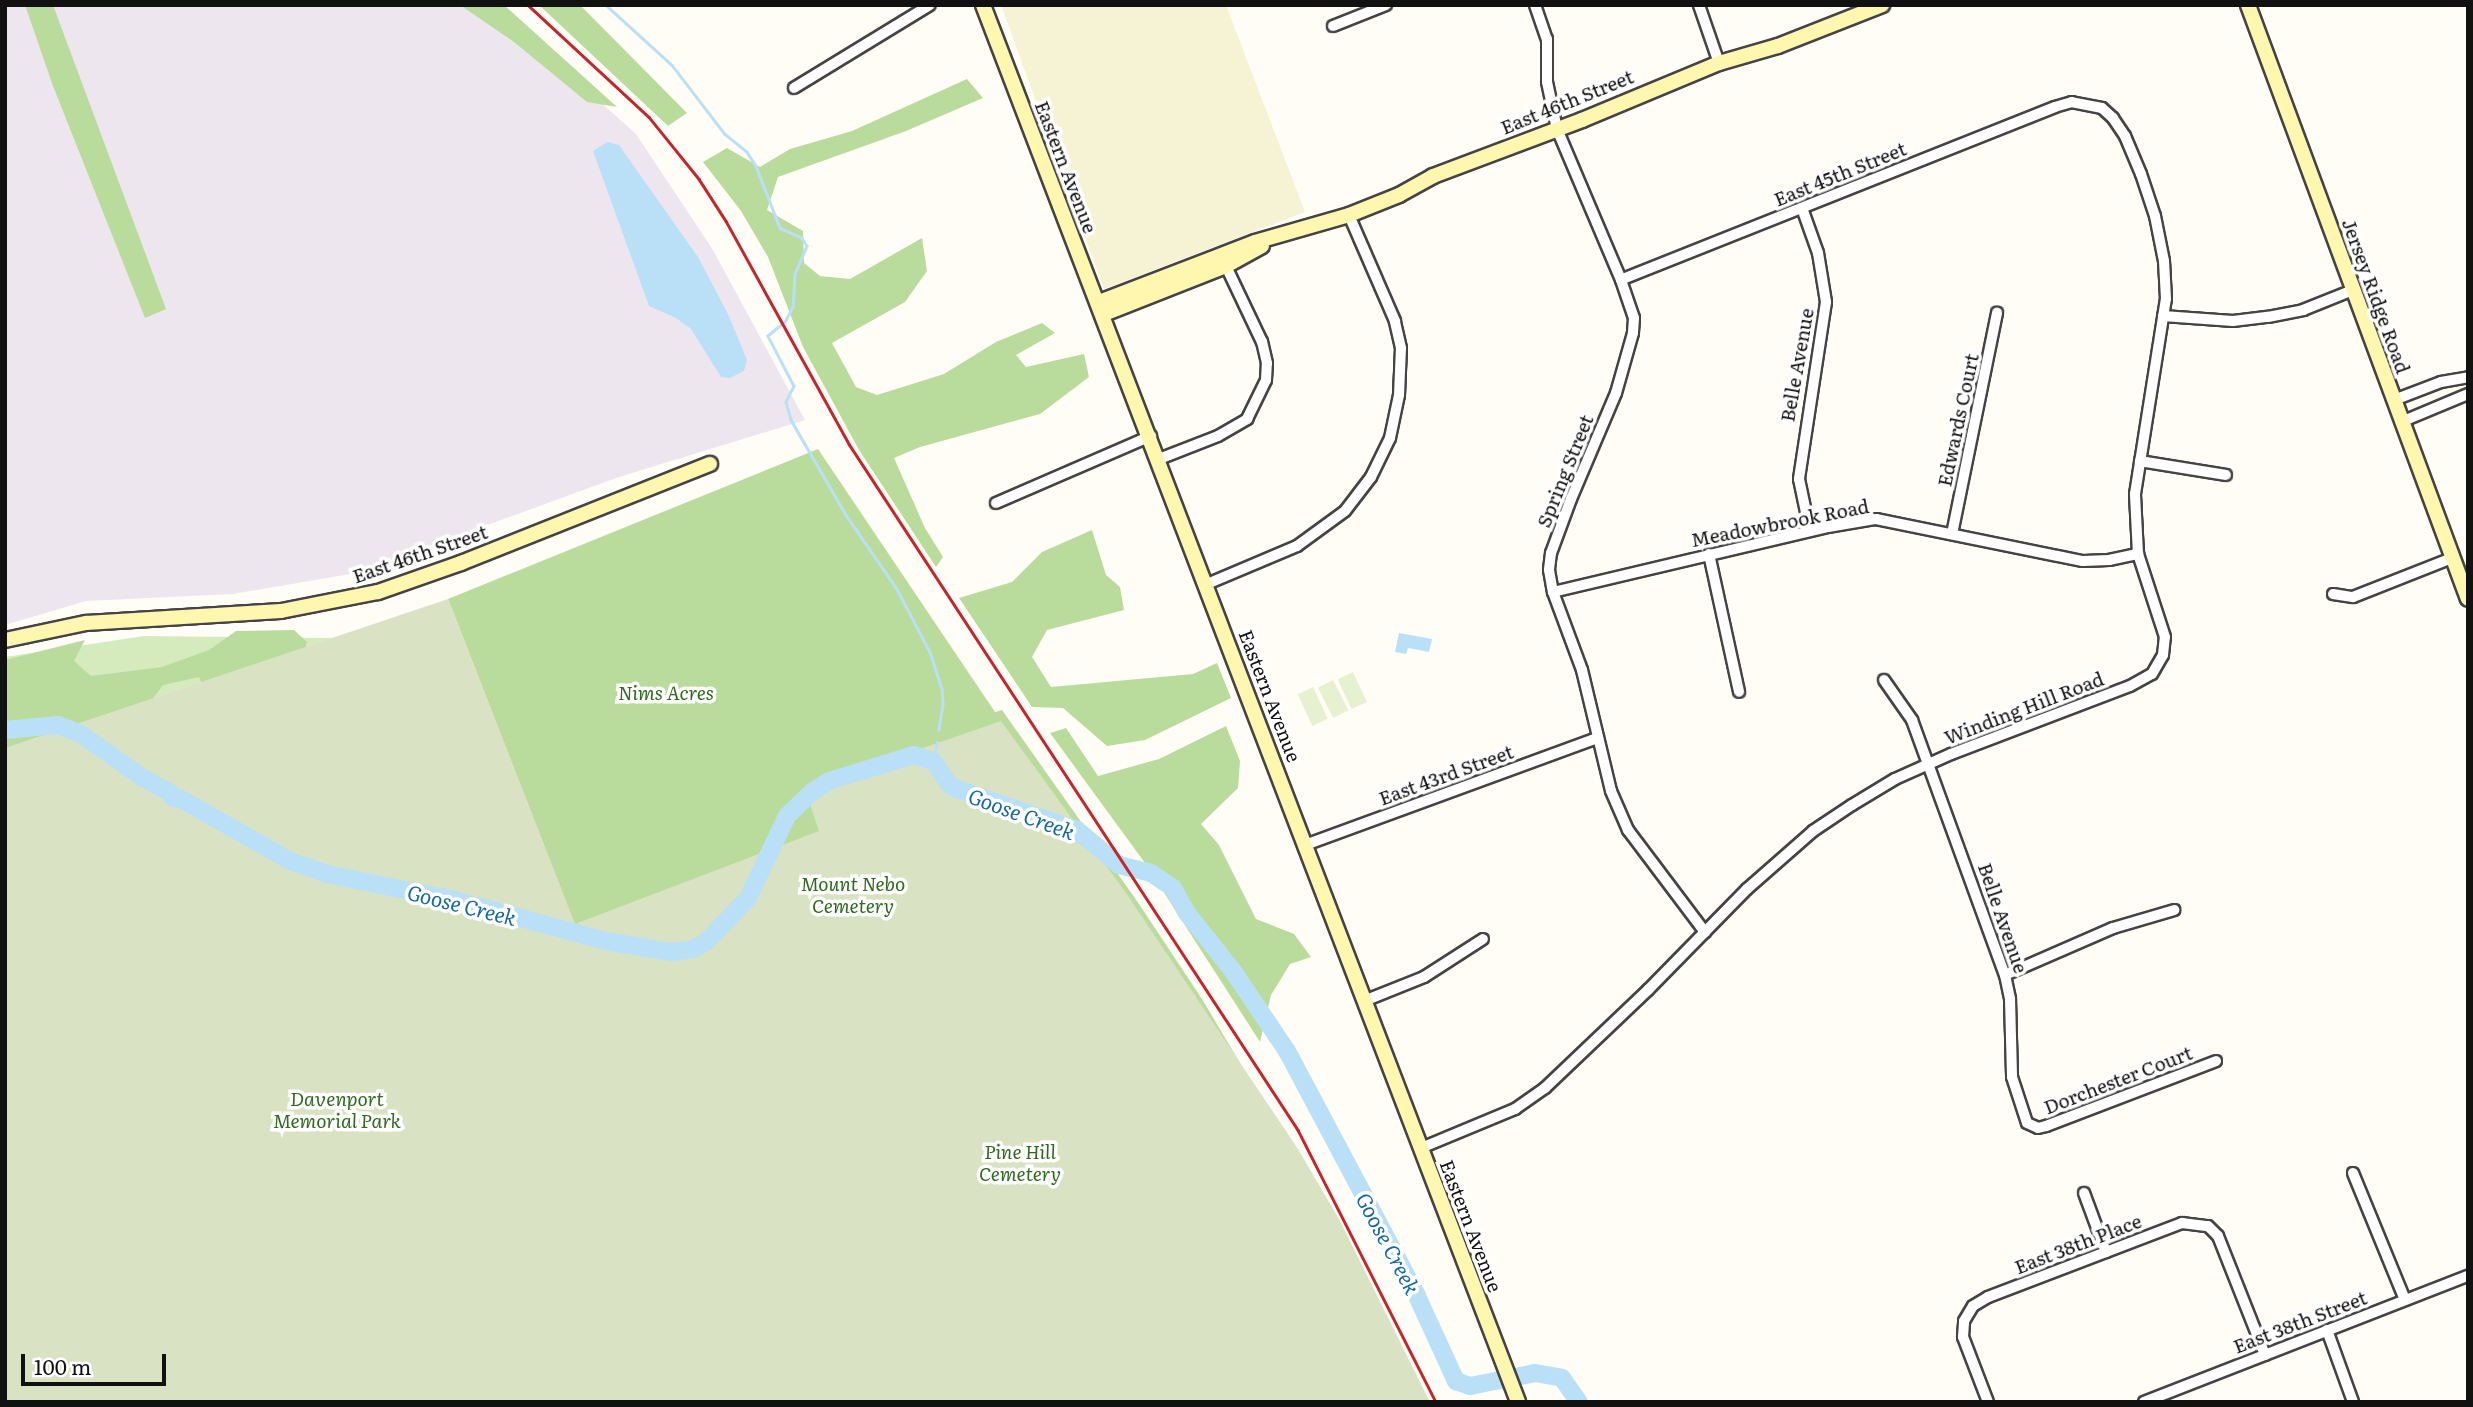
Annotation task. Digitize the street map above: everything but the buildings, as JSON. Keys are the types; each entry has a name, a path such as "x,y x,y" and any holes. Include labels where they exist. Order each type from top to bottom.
{"main road":[{"name":"Eastern Avenue","path":"984,5 1151,436 1518,1402"},
{"name":"East 46th Street","path":"1101,308 1224,261 1303,226 1349,215 1399,195 1433,176 1558,130 1719,63 1778,46 1882,5"},
{"name":"Jersey Ridge Road","path":"2248,5 2468,599"},
{"name":"East 46th Street","path":"6,637 86,623 281,611 378,592 461,563 710,464"}],"street":[{"path":"794,88 930,5"},
{"path":"1334,26 1386,5"},
{"name":"Spring Street","path":"1535,5 1547,39 1547,82 1558,130 1621,280 1634,318 1633,333 1616,393 1551,553 1549,570 1553,592 1582,670 1611,791 1628,830 1705,932"},
{"path":"1699,5 1719,63"},
{"name":"East 45th Street","path":"1621,280 2072,102"},
{"name":"Winding Hill Road","path":"1421,1148 1515,1109 1545,1088 1747,889 1813,831 1895,779 2130,686 2152,674 2164,654 2165,637 2138,554 2135,494 2166,299 2164,261 2155,216 2130,149 2113,118 2102,108 2072,102"},
{"name":"Belle Avenue","path":"1802,208 1818,253 1826,303 1798,478 1810,531"},
{"path":"1207,584 1297,546 1331,523 1345,511 1371,477 1390,438 1399,395 1401,348 1395,321 1349,215"},
{"path":"1159,459 1218,436 1247,419 1259,400 1266,380 1267,363 1262,342 1224,261"},
{"path":"2163,316 2233,320 2269,317 2303,310 2353,289"},
{"name":"Edwards Court","path":"1952,534 1997,313"},
{"path":"2393,400 2441,382 2468,377"},
{"path":"2401,422 2468,394"},
{"path":"996,503 1151,436"},
{"path":"2140,461 2226,475"},
{"name":"Meadowbrook Road","path":"1553,592 1810,531 1876,519 2083,561 2109,560 2138,554"},
{"path":"1709,554 1739,692"},
{"path":"2333,594 2353,597 2452,558"},
{"name":"Belle Avenue","path":"1884,680 1912,720 1930,763 2005,975 2010,999 2012,1077 2024,1118 2031,1127"},
{"name":"East 43rd Street","path":"1305,845 1598,738"},
{"path":"2005,975 2113,928 2174,910"},
{"path":"1364,1001 1424,977 1483,939"},
{"name":"Dorchester Court","path":"2031,1127 2046,1126 2216,1061"},
{"path":"2354,1173 2404,1300"},
{"path":"2084,1192 2106,1251"},
{"name":"East 38th Place","path":"1988,1402 1966,1347 1964,1321 1980,1301 2182,1223 2200,1223 2213,1230 2222,1244 2265,1355"},
{"name":"East 38th Street","path":"2144,1402 2468,1276"},
{"path":"2327,1330 2353,1402"}],"shaded area":[{"path":"5,5 492,5 636,134 713,250 805,420 619,477 356,573 233,594 86,601 5,625"},
{"path":"1001,5 1226,5 1305,212 1104,289"}],"green space":[{"path":"25,5 53,5 166,309 145,318 53,86"},
{"path":"460,5 504,5 617,107 587,102 514,42"},
{"path":"539,5 580,5 687,113 668,126"},
{"path":"967,79 983,98 906,131 778,177 767,210 803,231 804,263 820,276 850,279 922,238 927,271 905,302 832,343 856,387 877,395 944,374 996,342 1042,323 1055,333 1016,355 1026,367 1084,354 1089,377 1040,414 920,447 894,458 925,528 943,557 936,567 859,450 803,347 768,257 741,211 703,162 727,148 760,167 790,149 852,131"},
{"path":"818,449 995,712 1002,710 1137,901 1202,999 1272,1117 680,1004 5,751 5,660 85,640 74,661 91,676 162,667 209,650 236,631 294,630 307,642 298,674 213,708 199,677 163,685 137,720 564,897 448,599"},
{"path":"1092,530 1106,575 1120,587 1124,610 1047,630 1032,657 1051,687 1193,674 1217,663 1231,698 1145,740 1107,746 1063,708 1032,707 959,598 1012,582 1042,552"},
{"path":"448,599 575,924 819,831 805,789 1001,721 1126,893 1298,1149 1339,1219 1430,1402 5,1402 5,748"},
{"path":"144,636 333,638 5,748 5,657"},
{"path":"1353,672 1367,702 1352,709 1338,679"},
{"path":"1333,680 1348,710 1333,718 1318,688"},
{"path":"1313,687 1328,719 1312,726 1298,694"},
{"path":"1226,726 1240,761 1238,788 1201,824 1219,845 1256,919 1294,934 1311,957 1290,964 1271,995 1260,1042 1145,863 1050,733 1066,728 1098,776 1159,759"}],"water":[{"path":"607,142 619,145 698,257 728,314 747,360 744,371 730,378 721,377 691,329 676,318 649,306 593,151"},
{"path":"1399,633 1432,639 1429,652 1408,648 1406,654 1395,652"}],"waterway":[{"path":"606,5 672,65 725,134 747,152 756,166 780,228 802,238 807,246 795,274 793,307 785,322 768,336 794,386 786,402 791,420 846,515 897,589 930,652 942,689 939,730"},
{"name":"Goose Creek","path":"5,730 58,725 81,734 143,778 169,792 173,798 181,799 290,861 327,874 454,900 606,941 672,952 693,949 707,941 748,898 787,816 812,792 829,781 914,755 933,761 950,785 957,789 1077,830 1119,865 1151,873 1173,888 1187,913 1233,971 1287,1051 1417,1296 1456,1381 1470,1386 1535,1373 1562,1378 1579,1402"},
{"path":"933,761 937,742"}],"railway":[{"path":"528,5 649,117 699,179 726,221 849,444 1298,1130 1436,1402"}],"park label":[{"name":"Nims Acres","path":"666,693"},
{"name":"Mount Nebo Cemetery","path":"853,895"},
{"name":"Davenport Memorial Park","path":"337,1110"},
{"name":"Pine Hill Cemetery","path":"1020,1163"}]}
